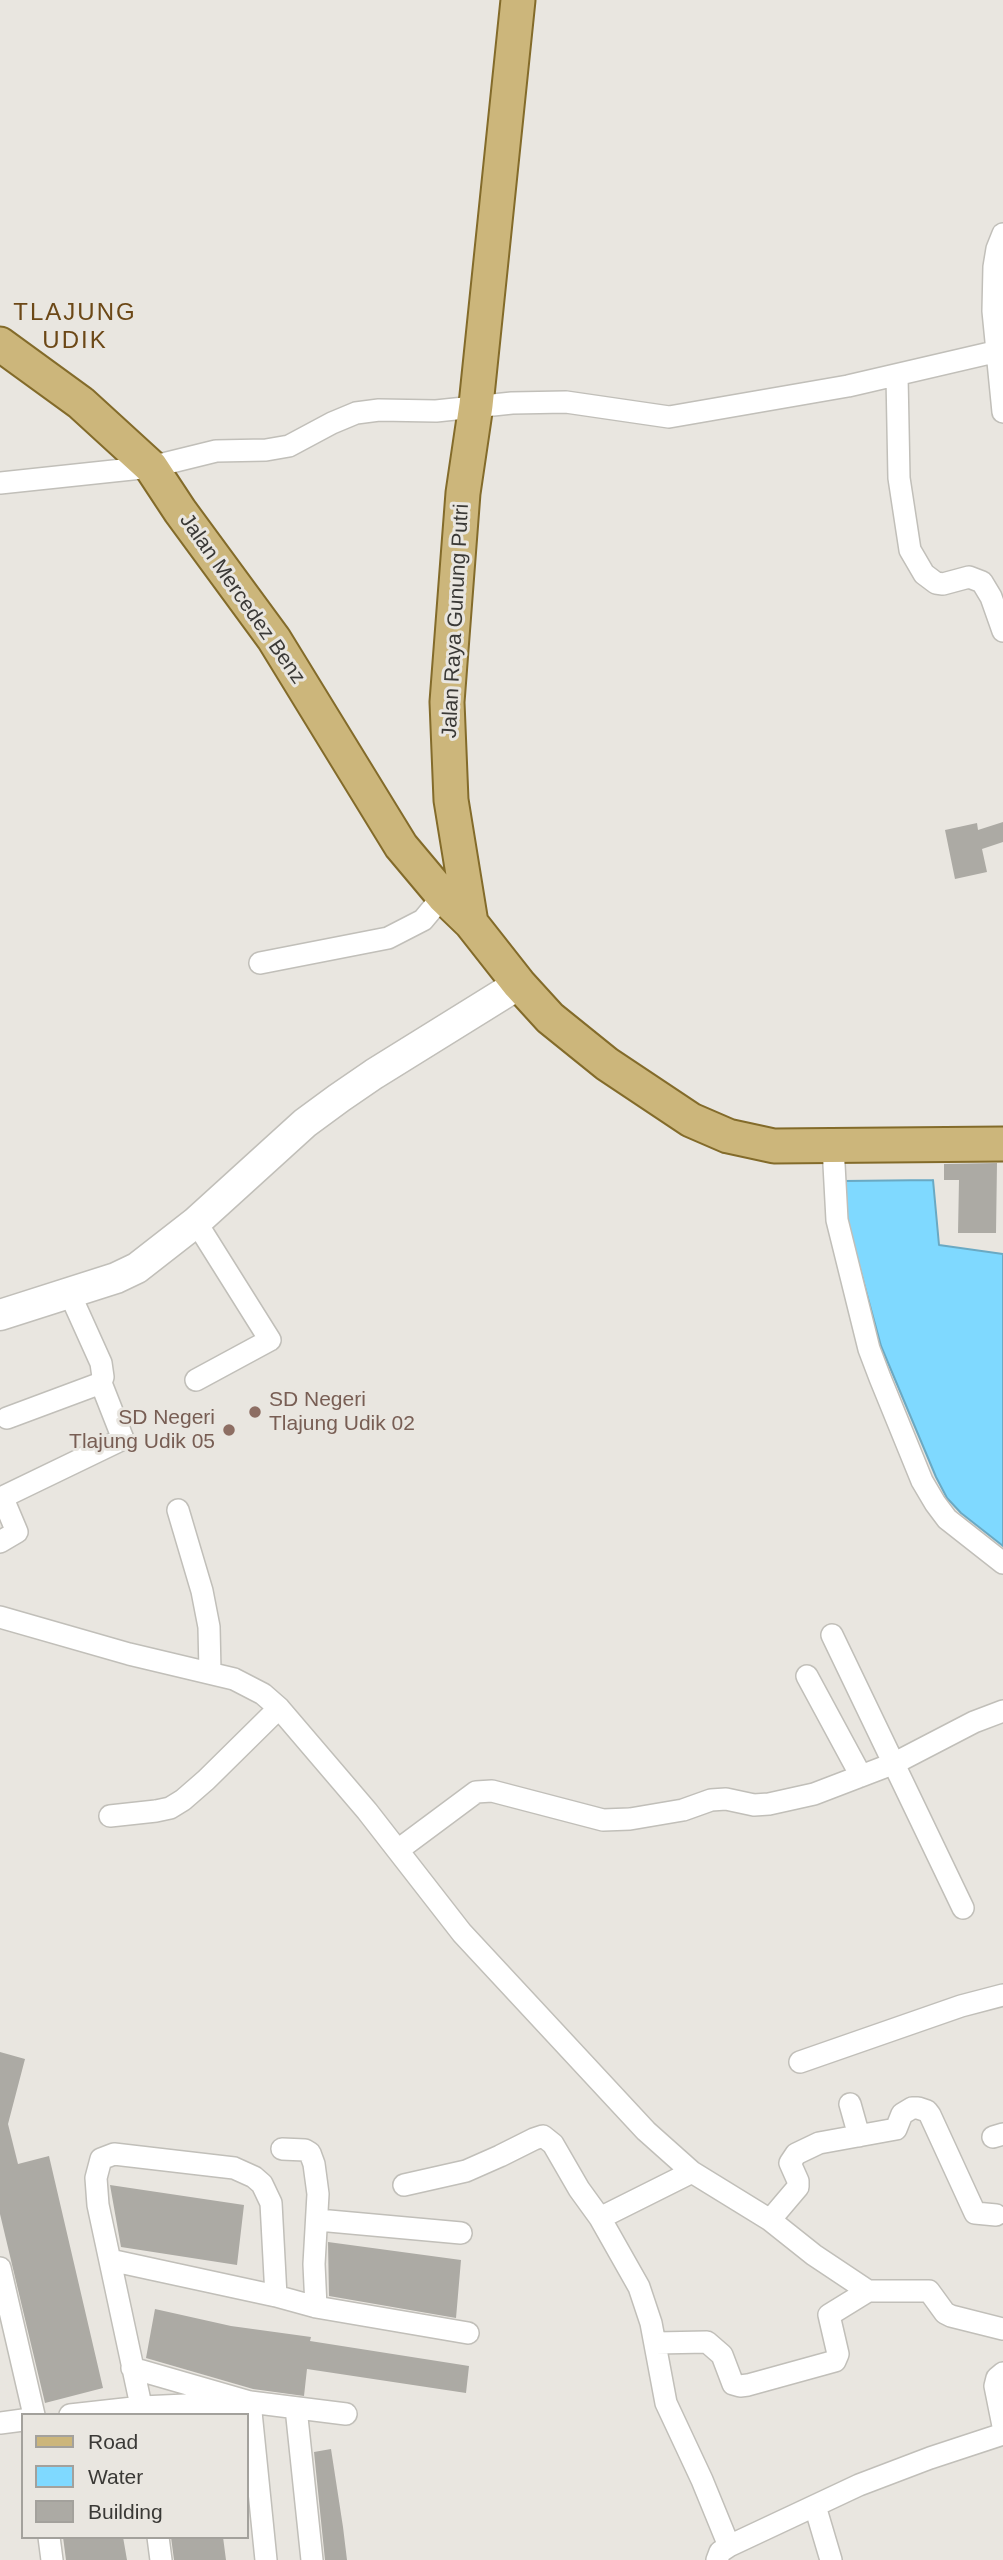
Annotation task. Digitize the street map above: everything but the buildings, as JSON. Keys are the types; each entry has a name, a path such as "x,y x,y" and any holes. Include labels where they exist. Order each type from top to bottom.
{"main road":[{"name":"Jalan Raya Gunung Putri","path":"518,0 476,405 463,493 447,702 451,800 471,923 550,1018 607,1064 691,1120 728,1136 774,1146 1003,1144"},
{"name":"Jalan Mercedez Benz","path":"0,344 81,402 151,467 274,639 401,846 443,896 471,923"}],"street":[{"path":"1003,234 994,267 993,311 1003,412"},
{"path":"0,483 151,467 216,451 266,450 289,446 356,413 379,410 436,411 476,405 566,402 669,417 897,376 999,351"},
{"path":"897,376 899,478 910,550 924,574 936,583 943,584 969,577 982,582 991,597 1003,631"},
{"path":"260,963 388,938 423,920 443,896"},
{"path":"0,1315 116,1278 137,1268 195,1222 305,1124 339,1098 374,1073 519,984"},
{"path":"833,1146 837,1220 869,1349 880,1378 922,1481 935,1503 947,1519 1003,1563"},
{"path":"195,1222 270,1338 268,1343 196,1380"},
{"path":"0,1542 17,1532 4,1501 5,1496 123,1439 101,1383 103,1377 100,1363 69,1292"},
{"path":"7,1418 101,1383"},
{"path":"178,1510 202,1591 209,1627 210,1672"},
{"path":"0,1618 129,1654 210,1672 257,1690 279,1708 398,1850 438,1904 489,1962 638,2123 692,2172 771,2220 814,2255 868,2291"},
{"path":"832,1635 963,1908"},
{"path":"807,1676 861,1776"},
{"path":"110,1816 156,1811 183,1800 279,1708"},
{"path":"398,1850 476,1792 492,1791 603,1820 630,1819 683,1810 711,1800 726,1799 754,1805 787,1800 814,1794 895,1763 974,1722 1003,1711"},
{"path":"800,2062 961,2006 1003,1995"},
{"path":"850,2104 859,2136"},
{"path":"771,2220 798,2187 798,2180 790,2163 792,2157 819,2143 896,2129 900,2117 912,2108 927,2111 975,2213 996,2215"},
{"path":"404,2185 466,2171 500,2157 534,2138 543,2136 554,2144 639,2287 656,2343 666,2403 702,2480 723,2553 859,2486 930,2458 1003,2434"},
{"path":"282,2149 305,2150 313,2158 317,2181 318,2220 314,2264 316,2307"},
{"path":"143,2411 97,2194 96,2178 101,2160 114,2154 246,2171 262,2184 271,2203 276,2296"},
{"path":"600,2218 692,2172"},
{"path":"318,2220 461,2233"},
{"path":"110,2260 316,2307 468,2333"},
{"path":"0,2268 34,2413"},
{"path":"656,2343 707,2342 719,2350 733,2384 748,2385 835,2361 838,2354 829,2315 868,2291 929,2291 945,2313 1003,2329"},
{"path":"132,2368 250,2402 346,2414"},
{"path":"1003,2373 996,2378 995,2386 1003,2426"},
{"path":"106,2413 250,2402"},
{"path":"250,2402 266,2560"},
{"path":"296,2408 312,2560"},
{"path":"0,2423 21,2420"},
{"path":"815,2506 831,2560"},
{"path":"49,2539 52,2560"},
{"path":"158,2539 160,2560"}],"water":[{"path":"933,1180 939,1245 1003,1254 1003,1546 961,1513 947,1498 936,1477 881,1346 842,1203 844,1181"}],"place":[{"name":"SD Negeri Tlajung Udik 02","path":"255,1412"},
{"name":"SD Negeri Tlajung Udik 05","path":"229,1430"}],"district":[{"name":"TLAJUNG UDIK","path":"75,327"}]}
